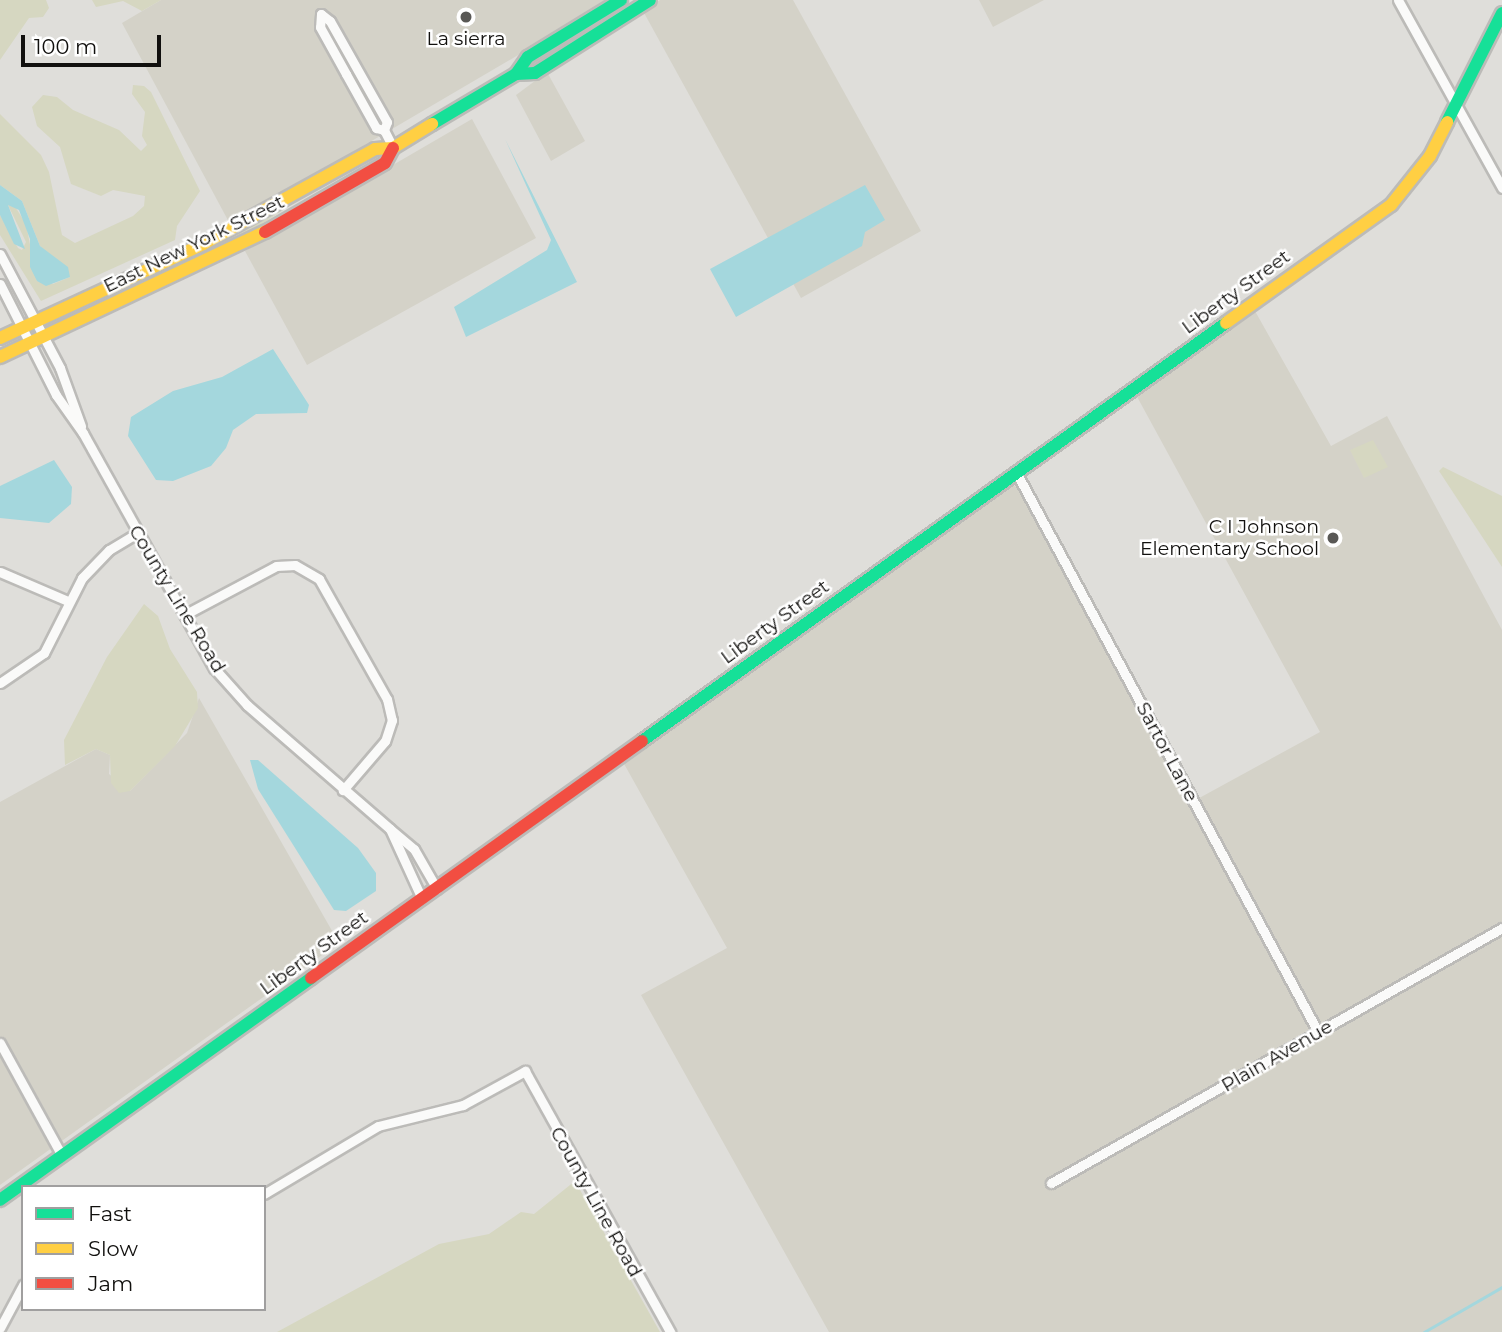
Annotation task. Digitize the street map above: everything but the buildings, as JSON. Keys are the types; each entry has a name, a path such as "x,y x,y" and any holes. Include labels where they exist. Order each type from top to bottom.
{"street":[{"name":"East New York Street","path":"0,338 203,244 375,149 393,148 516,74 528,57 621,0"},
{"name":"East New York Street","path":"516,74 535,74 650,0"},
{"path":"1398,0 1455,106 1501,182"},
{"name":"Liberty Street","path":"21,1185 1391,205 1418,176 1502,13"},
{"path":"384,130 376,128 320,27 321,14 330,21 382,112 387,122 384,130 393,148"},
{"name":"East New York Street","path":"0,357 286,221 386,163 393,148"},
{"name":"County Line Road","path":"0,254 37,321 66,382 83,433"},
{"name":"County Line Road","path":"0,284 30,344 83,433 214,668 247,705 414,849 437,889"},
{"name":"Sartor Lane","path":"1016,472 1318,1032"},
{"path":"0,683 44,653 68,601 101,556 137,533"},
{"path":"184,615 276,566 295,565 319,579 387,699 392,720 384,741 344,790"},
{"path":"0,572 68,601"},
{"name":"County Line Road","path":"390,830 422,899"},
{"name":"Plain Avenue","path":"1051,1183 1502,928"},
{"path":"0,1043 62,1156"},
{"name":"County Line Road","path":"266,1193 378,1126 463,1105 525,1071 670,1332"},
{"name":"Liberty Street","path":"0,1200 21,1185"},
{"path":"6,1332 0,1329 21,1289"}],"shaded area":[{"path":"161,0 612,0 230,224 122,23"},
{"path":"660,0 793,0 921,231 801,298 643,11"},
{"path":"979,0 1044,0 993,27"},
{"path":"547,72 585,141 551,161 516,95"},
{"path":"472,119 536,238 307,365 245,251"},
{"path":"1255,311 1331,446 1387,416 1502,630 1502,1332 829,1332 641,995 727,948 623,762 1013,485 1023,491 1192,802 1320,732 1135,393"},
{"path":"199,698 339,943 0,1185 0,802 96,749 110,755 109,774 130,791 187,733"}],"green space":[{"path":"0,0 46,0 49,8 43,17 29,18 0,60"},
{"path":"92,0 161,0 142,11 123,1 96,7"},
{"path":"133,85 144,86 151,92 200,191 177,226 175,240 41,301 0,235 0,215 18,248 22,250 26,242 8,205 14,205 26,224 37,281 53,284 70,277 40,246 22,201 0,185 0,114 41,155 49,172 62,235 75,243 133,216 144,206 145,196 113,190 101,196 71,184 60,147 37,126 32,107 43,95 57,97 73,110 119,130 141,151 147,145 142,136 145,112 132,94"},
{"path":"297,201 240,238 149,284 203,251"},
{"path":"1373,440 1388,467 1364,478 1350,450"},
{"path":"1443,467 1502,496 1502,567 1439,471"},
{"path":"144,604 158,616 170,649 197,692 198,708 175,746 130,791 119,793 111,783 110,755 96,749 65,765 64,740 107,657"},
{"path":"575,1181 660,1332 277,1332 439,1244 489,1234 521,1212 534,1214"}],"water":[{"path":"505,139 577,282 466,337 454,307 547,250 551,240"},
{"path":"0,185 22,201 40,246 68,267 70,277 46,286 37,281 30,267 30,239 19,210 8,205 25,249 14,244 0,215"},
{"path":"865,185 885,220 865,232 862,246 736,317 710,269"},
{"path":"273,349 309,405 307,413 256,414 233,430 226,448 211,466 173,481 156,480 128,436 131,417 173,391 222,377"},
{"path":"54,460 72,487 71,504 49,523 0,518 0,486"},
{"path":"250,760 258,760 358,848 376,873 376,891 346,911 334,910 258,789"}],"waterway":[{"path":"1424,1332 1502,1287"}],"traffic: fast":[{"path":"432,124 516,74 528,57 621,0"},
{"path":"516,74 535,73 650,0"},
{"path":"1447,122 1502,13"},
{"path":"642,741 1226,323"},
{"path":"21,1185 311,978"},
{"path":"0,1200 21,1185"}],"traffic: slow":[{"path":"1226,323 1391,205 1430,156 1447,122"},
{"path":"0,338 203,244 375,149 393,148 432,124"},
{"path":"0,357 265,232"}],"traffic: jam":[{"path":"265,232 385,163 393,148"},
{"path":"311,978 642,741"}],"place":[{"name":"La sierra","path":"466,17"},
{"name":"C I Johnson Elementary School","path":"1333,538"}]}
